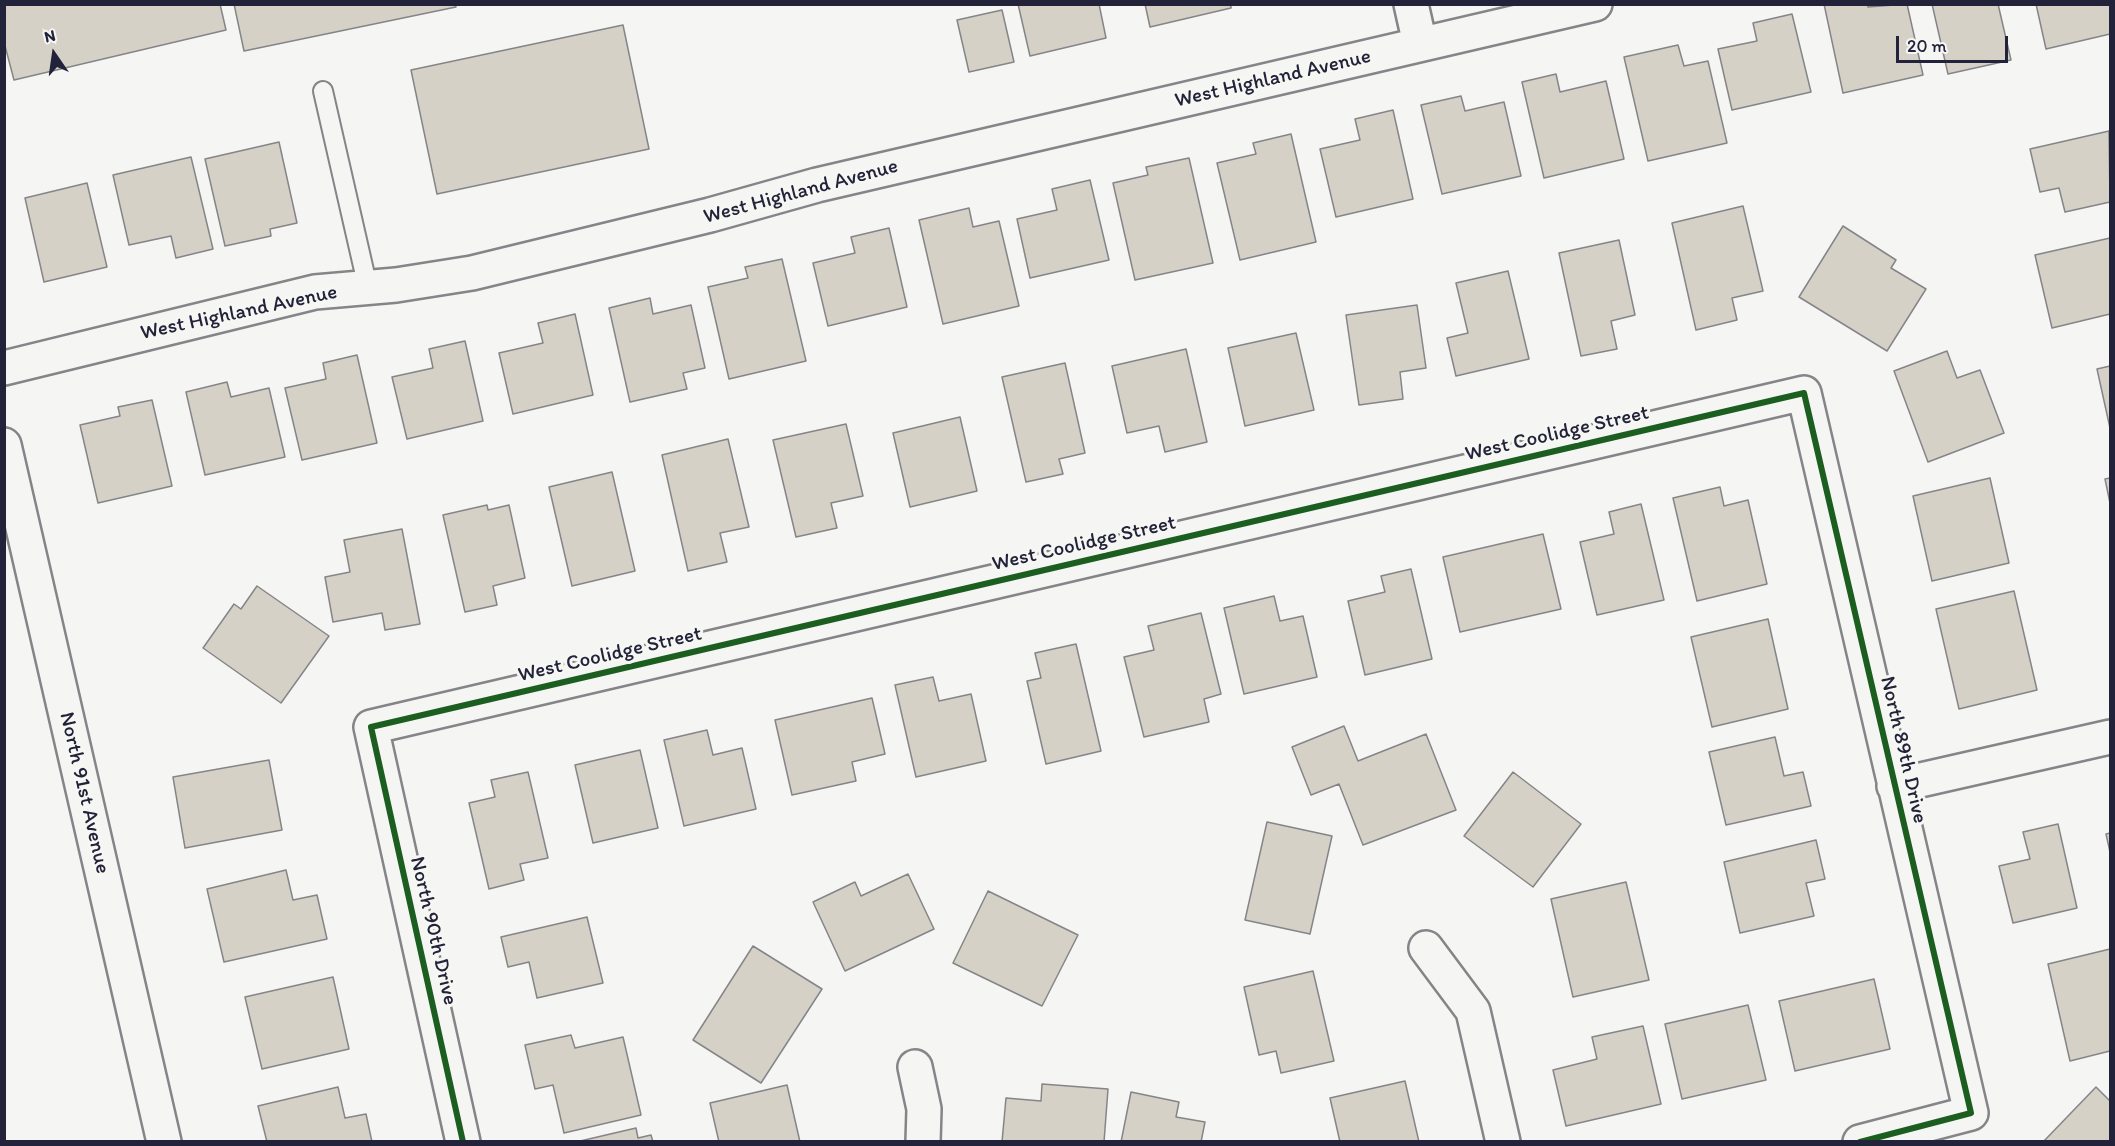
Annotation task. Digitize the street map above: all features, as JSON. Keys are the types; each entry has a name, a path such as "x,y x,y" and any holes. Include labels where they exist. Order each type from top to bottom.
{"street":[{"path":"1411,4 1420,44"},
{"name":"West Highland Avenue","path":"4,368 315,292 368,288 472,273 710,215 817,185 1420,44 1495,30 1595,4"},
{"name":"West Coolidge Street","path":"371,728 1804,393"},
{"name":"North 89th Drive","path":"1804,393 1971,1113 1860,1142"},
{"name":"North 91st Avenue","path":"4,445 164,1142"},
{"name":"North 90th Drive","path":"371,728 463,1142"},
{"path":"1894,786 2110,737"},
{"path":"1426,948 1473,1011 1503,1142"},
{"path":"915,1067 924,1109 923,1142"}],"lane":[{"path":"323,92 368,288"}],"building":[{"path":"4,4 220,4 226,30 14,80 4,42"},
{"path":"234,4 455,4 456,7 244,51"},
{"path":"1018,4 1099,4 1106,38 1030,56"},
{"path":"1145,4 1231,4 1231,8 1150,27"},
{"path":"1824,4 1867,4 1868,7 1907,4 1923,75 1843,93"},
{"path":"1932,4 1998,4 2011,60 1948,74"},
{"path":"2036,4 2110,4 2110,34 2046,49"},
{"path":"1002,10 1014,62 969,72 957,20"},
{"path":"1792,14 1811,92 1732,110 1718,49 1757,41 1753,23"},
{"path":"623,25 649,149 437,194 411,70"},
{"path":"1678,45 1684,66 1708,61 1727,143 1648,161 1624,57"},
{"path":"1556,74 1560,92 1606,81 1624,159 1544,178 1522,82"},
{"path":"1461,96 1465,111 1504,102 1521,176 1442,194 1421,105"},
{"path":"1393,110 1413,199 1336,217 1320,149 1360,140 1355,119"},
{"path":"2109,131 2110,202 2065,212 2059,188 2040,192 2030,149"},
{"path":"1291,134 1316,242 1240,260 1217,163 1256,154 1253,143"},
{"path":"279,142 297,223 270,229 271,236 225,246 205,159"},
{"path":"191,157 213,249 176,258 171,236 129,245 113,175"},
{"path":"1189,158 1213,263 1135,280 1113,183 1148,175 1146,167"},
{"path":"1090,180 1109,260 1030,278 1017,219 1057,210 1052,189"},
{"path":"87,183 107,267 44,282 25,198"},
{"path":"1743,206 1763,291 1732,298 1737,320 1696,330 1672,223"},
{"path":"969,208 973,227 999,221 1019,306 943,324 919,220"},
{"path":"1843,226 1896,260 1891,268 1926,289 1887,351 1799,297"},
{"path":"889,228 907,307 828,326 813,263 855,253 851,237"},
{"path":"2110,238 2110,314 2052,328 2035,255"},
{"path":"1619,240 1635,315 1611,321 1617,349 1581,356 1559,253"},
{"path":"782,259 806,361 729,379 708,287 748,278 745,267"},
{"path":"1508,271 1529,359 1456,376 1447,338 1468,333 1456,283"},
{"path":"650,298 653,314 691,305 705,368 683,373 687,389 630,402 609,308"},
{"path":"1417,305 1426,368 1400,372 1403,399 1359,405 1346,315"},
{"path":"575,314 593,395 513,414 499,353 543,343 538,323"},
{"path":"1296,333 1314,410 1245,426 1228,348"},
{"path":"465,341 483,421 407,439 392,377 433,368 429,349"},
{"path":"1186,349 1207,442 1165,452 1159,426 1127,433 1112,366"},
{"path":"1947,351 1957,378 1980,370 2004,433 1928,462 1894,371"},
{"path":"357,355 377,443 302,460 285,388 326,379 323,363"},
{"path":"1065,363 1085,453 1059,459 1063,474 1026,482 1002,377"},
{"path":"2110,366 2110,428 2097,369"},
{"path":"227,382 231,397 269,388 285,457 205,475 186,392"},
{"path":"152,400 172,486 98,503 80,425 120,416 118,407"},
{"path":"960,417 977,491 910,507 893,433"},
{"path":"846,424 863,496 831,503 837,528 796,537 773,440"},
{"path":"728,439 749,527 720,533 727,562 688,571 662,455"},
{"path":"612,472 635,571 572,586 549,487"},
{"path":"1990,478 2009,563 1932,581 1913,496"},
{"path":"2110,478 2110,503 2105,479"},
{"path":"1720,487 1724,506 1748,500 1767,584 1697,601 1673,498"},
{"path":"1641,504 1664,600 1597,615 1580,542 1614,534 1609,512"},
{"path":"487,505 488,510 509,505 525,578 493,586 497,605 465,612 443,515"},
{"path":"402,529 420,624 385,630 382,613 333,622 325,577 350,572 344,540"},
{"path":"1543,534 1561,609 1460,632 1443,557"},
{"path":"1411,569 1432,659 1365,675 1348,601 1385,592 1381,576"},
{"path":"257,586 329,636 281,703 203,648 234,604 241,609"},
{"path":"2014,591 2037,690 1959,709 1936,609"},
{"path":"1274,596 1280,621 1303,616 1317,677 1244,694 1224,608"},
{"path":"1201,613 1221,694 1204,699 1209,722 1144,737 1124,657 1154,650 1148,626"},
{"path":"1768,619 1788,709 1712,727 1691,637"},
{"path":"1076,644 1101,751 1046,764 1027,681 1041,678 1035,653"},
{"path":"933,677 939,701 971,694 986,761 916,777 895,685"},
{"path":"872,698 885,754 852,762 856,781 792,795 775,720"},
{"path":"1344,726 1358,761 1426,734 1456,810 1363,845 1339,784 1311,795 1292,747"},
{"path":"707,730 713,755 742,748 756,809 684,826 664,740"},
{"path":"1775,737 1784,776 1803,772 1811,806 1726,825 1709,752"},
{"path":"640,750 658,828 593,843 575,765"},
{"path":"269,760 282,830 185,848 173,777"},
{"path":"528,772 548,858 520,864 524,880 489,889 469,803 495,797 491,780"},
{"path":"1513,772 1581,824 1533,887 1464,836"},
{"path":"1267,822 1332,836 1310,934 1245,920"},
{"path":"2058,824 2077,908 2013,923 1999,866 2030,859 2023,832"},
{"path":"2110,833 2110,852 2106,834"},
{"path":"1816,840 1825,879 1806,883 1814,916 1740,933 1724,862"},
{"path":"286,870 293,900 317,895 327,939 224,962 207,889"},
{"path":"908,874 934,929 845,971 813,902 855,882 861,896"},
{"path":"1626,882 1649,980 1573,997 1551,899"},
{"path":"988,891 1078,935 1042,1006 953,963"},
{"path":"587,917 603,983 537,998 529,962 508,967 501,937"},
{"path":"753,946 822,989 761,1083 693,1040"},
{"path":"2110,949 2110,1051 2070,1061 2048,964"},
{"path":"1313,971 1334,1061 1281,1073 1276,1051 1259,1055 1244,987"},
{"path":"333,977 349,1049 262,1069 245,997"},
{"path":"1874,979 1890,1049 1795,1071 1779,1001"},
{"path":"1748,1005 1766,1080 1682,1099 1665,1024"},
{"path":"1643,1026 1661,1104 1566,1126 1553,1070 1597,1059 1592,1037"},
{"path":"571,1035 575,1048 623,1037 641,1115 564,1133 553,1085 535,1089 525,1045"},
{"path":"1405,1081 1419,1142 1340,1142 1330,1098"},
{"path":"1042,1084 1108,1089 1104,1142 1002,1142 1006,1098 1041,1101"},
{"path":"787,1085 800,1142 719,1142 710,1103"},
{"path":"338,1087 345,1118 366,1114 372,1142 267,1142 258,1106"},
{"path":"2096,1087 2110,1101 2110,1142 2043,1142"},
{"path":"1131,1092 1179,1102 1176,1117 1205,1122 1201,1142 1121,1142"},
{"path":"636,1128 638,1138 651,1135 653,1142 576,1142"}],"cycle path":[{"path":"463,1142 371,727 1804,393 1971,1113 1860,1142"}]}
